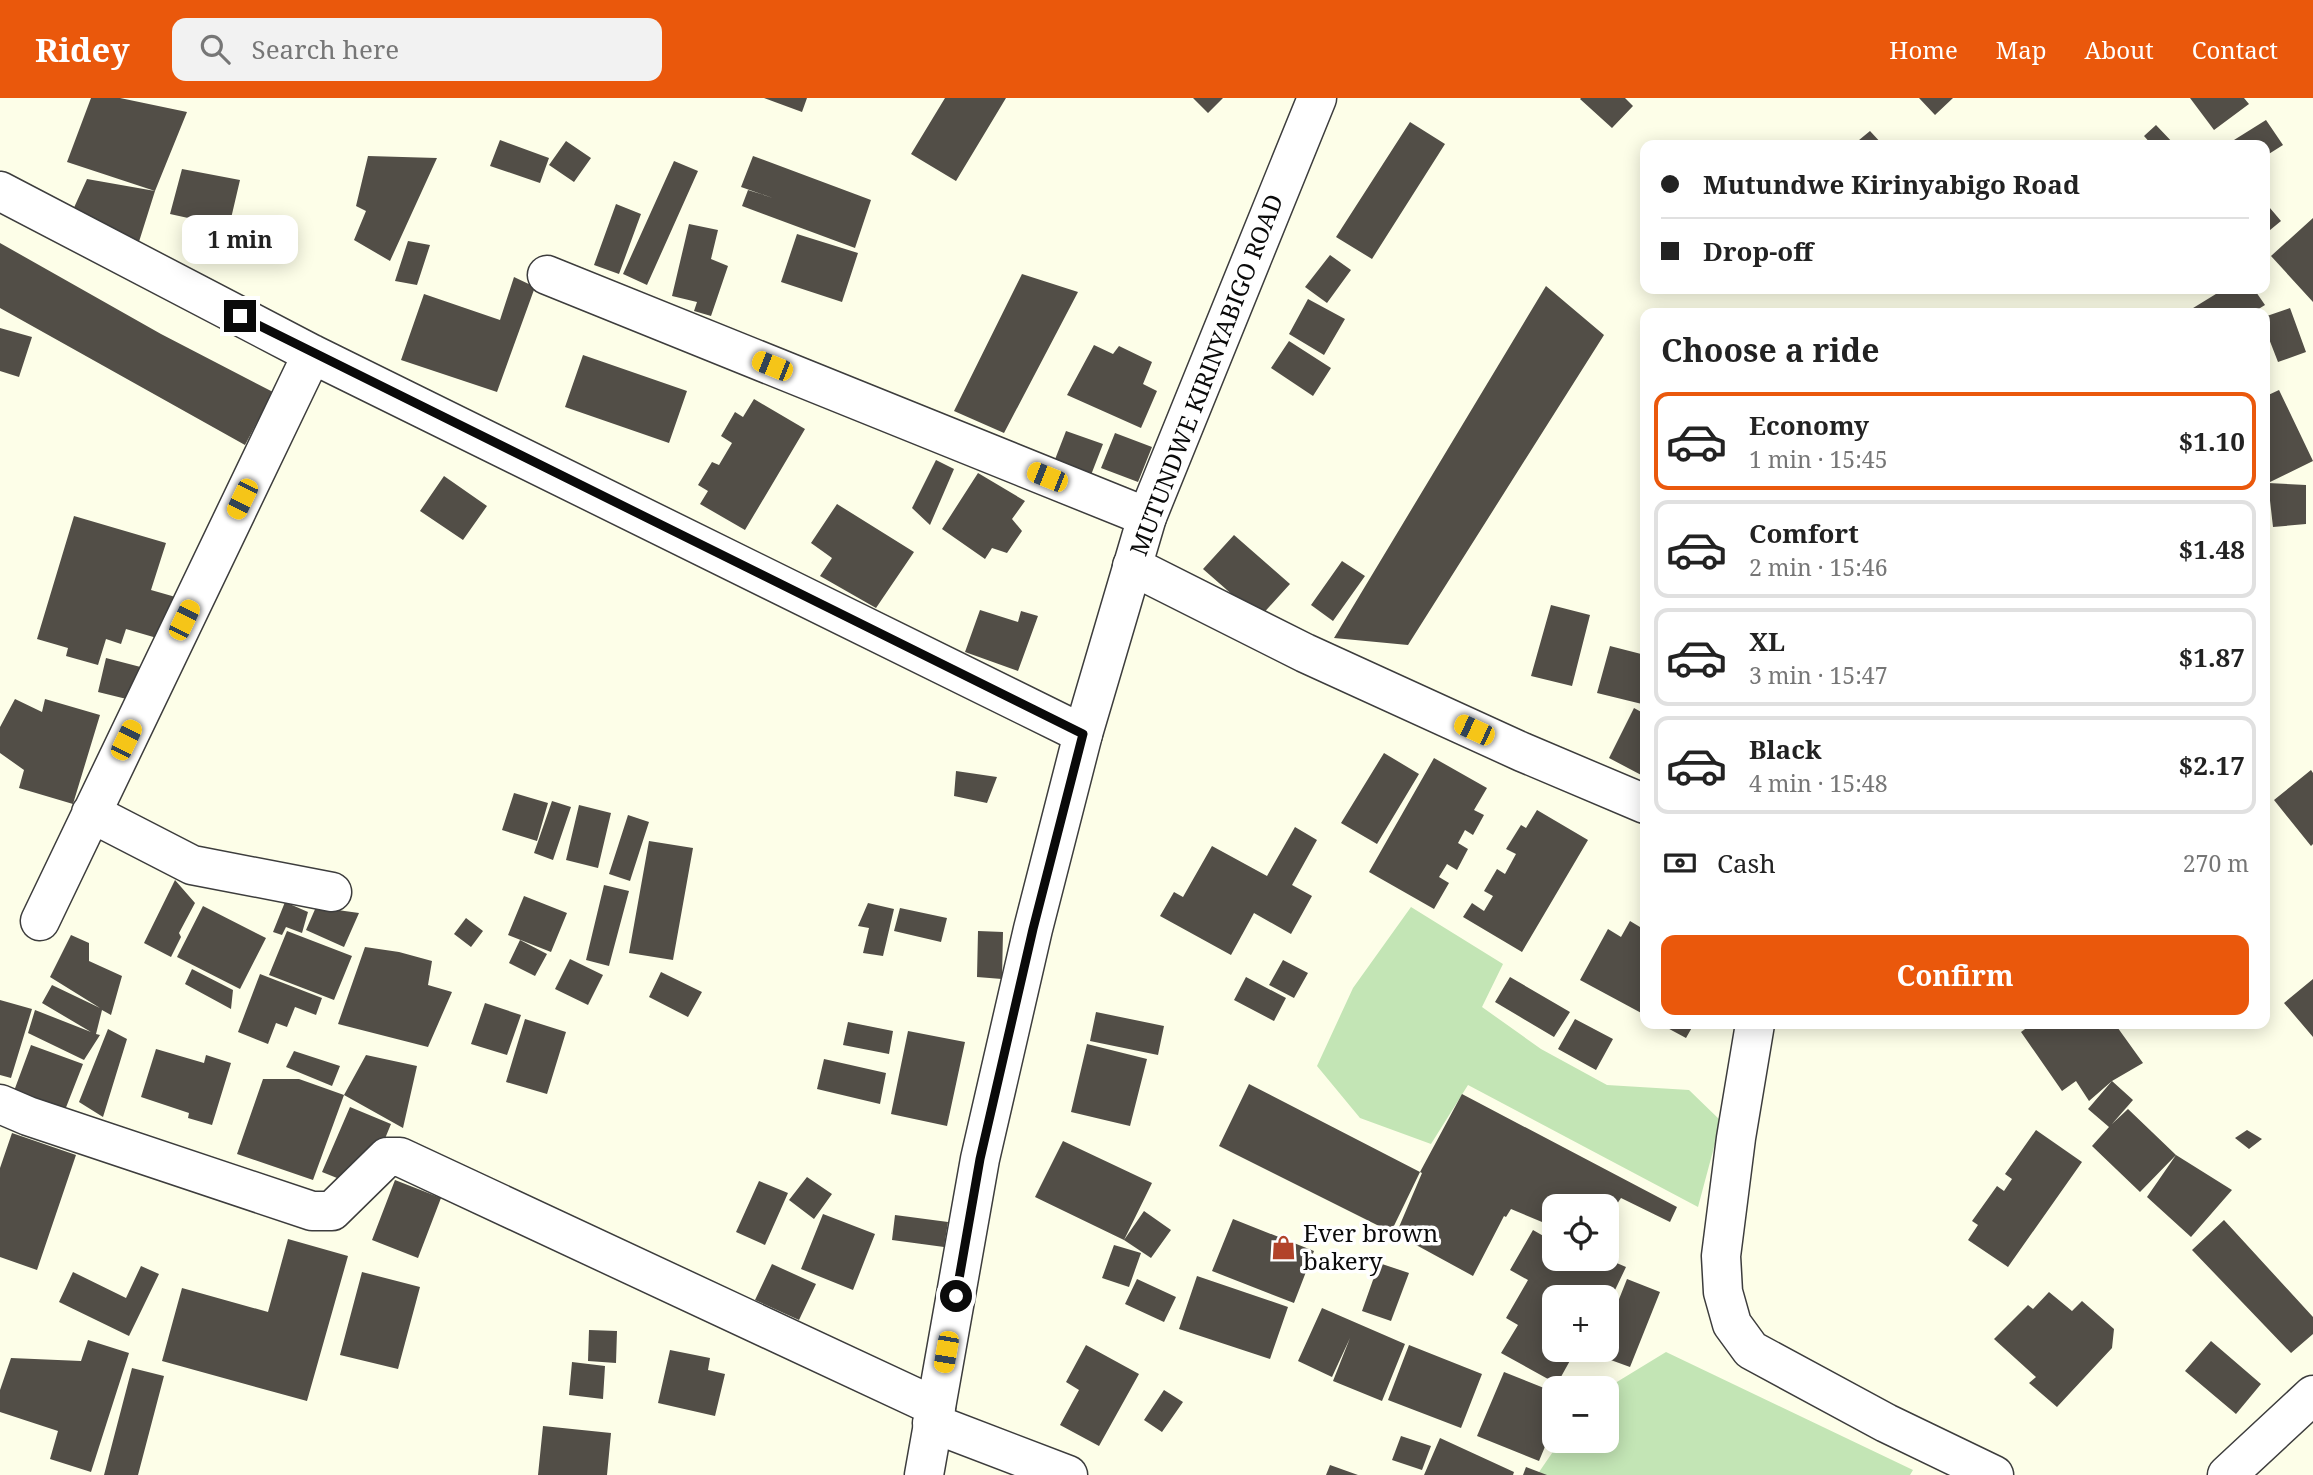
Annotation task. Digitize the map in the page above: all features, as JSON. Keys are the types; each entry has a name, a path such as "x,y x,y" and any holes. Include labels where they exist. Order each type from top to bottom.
{"street":[{"name":"MUTUNDWE KIRINYABIGO ROAD","path":"924,1475 980,1159 1033,929 1083,734 1147,517 1317,98"},
{"path":"0,191 312,354 1083,734"},
{"path":"547,275 1147,517"},
{"path":"40,921 312,354"},
{"path":"1132,566 1305,653 1522,752 1640,802"},
{"path":"91,813 192,865 332,892"},
{"path":"1754,1029 1736,1138 1721,1256 1723,1292 1732,1324 1751,1350 1886,1423 1994,1475"},
{"path":"0,1104 28,1116 312,1211 332,1211 387,1157 400,1157 934,1415 1068,1475"},
{"path":"2227,1475 2313,1395"}],"green space":[{"path":"1411,907 1503,964 1482,1007 1541,1049 1607,1085 1689,1090 1721,1121 1698,1207 1468,1085 1431,1144 1360,1118 1317,1066 1353,988"},
{"path":"1666,1352 1913,1470 1910,1475 1537,1475 1552,1453 1619,1453 1619,1381"}],"building":[{"path":"91,98 120,98 187,112 155,191 67,162"},
{"path":"764,98 807,98 802,112"},
{"path":"945,98 1006,98 956,181 911,154"},
{"path":"1193,98 1223,98 1208,113"},
{"path":"1581,98 1625,98 1633,106 1612,128"},
{"path":"1919,98 1953,98 1935,115"},
{"path":"2190,98 2244,98 2249,104 2214,130"},
{"path":"2266,120 2283,145 2270,153 2270,140 2234,140"},
{"path":"1410,122 1445,144 1372,259 1336,237"},
{"path":"2156,125 2170,140 2148,140 2144,136"},
{"path":"1870,131 1878,140 1859,140"},
{"path":"500,140 549,158 540,183 490,166"},
{"path":"566,141 591,158 574,182 549,165"},
{"path":"368,156 437,158 390,261 354,240 366,211 356,206"},
{"path":"753,156 871,200 855,248 742,206 748,190 773,198 741,187"},
{"path":"674,161 698,171 647,285 623,274"},
{"path":"182,169 240,180 229,227 170,214"},
{"path":"87,179 155,191 137,248 72,212"},
{"path":"616,204 641,214 619,274 594,265"},
{"path":"2270,208 2281,221 2270,230"},
{"path":"2313,218 2313,302 2271,256"},
{"path":"689,224 718,230 711,259 728,266 711,316 694,311 697,302 672,296"},
{"path":"797,234 858,253 842,302 781,282"},
{"path":"408,241 430,245 417,285 395,281"},
{"path":"0,243 161,334 273,392 245,445 0,308"},
{"path":"1330,255 1351,270 1327,303 1305,287"},
{"path":"1022,274 1078,292 1004,433 954,411"},
{"path":"514,277 535,287 497,392 401,360 424,294 500,320"},
{"path":"1546,286 1604,335 1408,645 1334,638"},
{"path":"2216,294 2257,294 2265,305 2260,308 2193,308"},
{"path":"1308,299 1345,319 1324,355 1289,334"},
{"path":"2290,308 2306,352 2278,362 2270,341 2270,315"},
{"path":"0,328 32,337 19,377 0,371"},
{"path":"1289,341 1331,368 1313,396 1271,368"},
{"path":"1094,345 1113,354 1119,346 1152,362 1143,384 1157,391 1141,428 1067,395"},
{"path":"583,355 687,391 669,443 565,407"},
{"path":"2279,390 2313,461 2270,482 2270,394"},
{"path":"754,399 805,429 745,530 700,504 708,491 698,485 712,462 719,465 732,443 721,436 735,412 743,417"},
{"path":"1066,431 1103,444 1091,475 1054,462"},
{"path":"1115,433 1152,447 1138,482 1101,468"},
{"path":"936,460 954,469 930,525 912,508"},
{"path":"978,473 1025,501 1012,519 1022,531 1007,553 992,548 985,559 942,529"},
{"path":"444,476 487,506 463,540 420,511"},
{"path":"2270,483 2306,485 2306,524 2273,527"},
{"path":"837,504 914,552 876,608 820,576 832,558 811,543"},
{"path":"74,516 166,543 151,590 179,598 167,641 126,629 121,644 106,639 98,665 66,656 68,648 37,639"},
{"path":"1234,535 1290,584 1259,618 1203,569"},
{"path":"1342,561 1365,576 1333,621 1311,605"},
{"path":"1551,605 1590,615 1572,686 1531,676"},
{"path":"980,610 1018,622 1021,611 1038,616 1018,671 965,652"},
{"path":"1610,646 1640,654 1640,704 1597,693"},
{"path":"106,658 156,671 147,704 98,692"},
{"path":"15,699 42,712 45,699 100,715 73,804 19,788 24,770 0,753 0,727"},
{"path":"1634,708 1640,711 1640,774 1609,758"},
{"path":"1384,753 1419,774 1377,844 1341,823"},
{"path":"1434,758 1487,788 1474,810 1484,815 1473,835 1465,830 1458,843 1468,849 1457,870 1447,864 1439,877 1449,883 1434,909 1369,872"},
{"path":"2311,770 2313,844 2311,846 2274,800"},
{"path":"956,771 997,777 987,803 954,796"},
{"path":"514,793 548,803 537,841 502,830"},
{"path":"552,801 571,807 553,860 534,853"},
{"path":"579,805 611,813 598,868 566,860"},
{"path":"1537,810 1588,840 1522,952 1463,917 1472,903 1484,911 1493,896 1484,891 1497,869 1505,874 1516,854 1506,849 1521,825 1526,828"},
{"path":"628,815 649,822 630,881 609,874"},
{"path":"1295,827 1317,840 1292,885 1312,896 1291,934 1254,913 1231,955 1160,916 1174,892 1183,897 1212,846 1267,876"},
{"path":"649,841 693,848 673,960 629,953"},
{"path":"175,880 195,903 179,933 181,937 171,957 144,943"},
{"path":"604,885 629,891 609,966 586,960"},
{"path":"524,896 567,913 551,952 508,935"},
{"path":"285,902 308,912 302,933 286,927 282,935 273,932"},
{"path":"868,903 894,909 883,956 863,953 869,928 858,926"},
{"path":"203,906 266,938 240,989 177,957"},
{"path":"316,907 359,913 344,947 306,930"},
{"path":"900,908 947,918 941,942 894,931"},
{"path":"466,918 483,931 471,947 454,934"},
{"path":"1630,921 1640,927 1640,1012 1580,980 1608,929 1621,937"},
{"path":"287,931 352,956 334,1000 269,975"},
{"path":"978,931 1003,932 1002,979 977,977"},
{"path":"71,935 89,943 89,961 122,976 111,1015 102,1010 96,1034 100,1035 84,1060 28,1033 35,1010 91,1032 42,1003 52,985 100,1008 50,977"},
{"path":"520,940 547,954 535,976 509,963"},
{"path":"365,947 432,961 428,985 452,992 428,1047 338,1024"},
{"path":"570,959 603,975 588,1005 555,989"},
{"path":"1283,960 1308,973 1294,998 1269,985"},
{"path":"192,969 233,990 231,1009 185,984"},
{"path":"661,972 702,992 688,1017 649,997"},
{"path":"260,974 322,998 316,1015 295,1007 287,1027 276,1023 268,1044 238,1032"},
{"path":"1246,977 1286,998 1274,1021 1234,1000"},
{"path":"1510,977 1570,1012 1554,1037 1495,1002"},
{"path":"2313,979 2313,1037 2284,1003"},
{"path":"0,1000 32,1009 11,1078 0,1075"},
{"path":"485,1003 521,1015 507,1055 471,1044"},
{"path":"1096,1012 1164,1026 1158,1055 1090,1041"},
{"path":"525,1019 566,1032 547,1094 506,1082"},
{"path":"1575,1019 1613,1039 1596,1070 1558,1049"},
{"path":"848,1022 893,1031 889,1054 843,1045"},
{"path":"108,1029 127,1039 103,1117 79,1102"},
{"path":"1669,1029 1691,1029 1686,1038"},
{"path":"2025,1029 2119,1029 2143,1063 2112,1081 2089,1101 2076,1081 2062,1091 2021,1032"},
{"path":"908,1031 965,1042 947,1126 891,1114"},
{"path":"1087,1044 1147,1059 1130,1126 1071,1112"},
{"path":"31,1045 83,1064 65,1110 14,1091"},
{"path":"156,1049 204,1063 206,1055 231,1063 212,1125 188,1118 189,1113 141,1097"},
{"path":"294,1051 340,1066 332,1086 286,1067"},
{"path":"366,1055 417,1066 403,1128 344,1095"},
{"path":"824,1059 886,1073 880,1104 817,1089"},
{"path":"263,1079 299,1079 344,1095 313,1180 237,1154"},
{"path":"2112,1081 2133,1100 2112,1124 2128,1109 2176,1155 2140,1192 2092,1146 2109,1127 2088,1109"},
{"path":"1249,1084 1420,1172 1391,1232 1219,1146"},
{"path":"1462,1094 1677,1207 1670,1222 1621,1198 1619,1201 1619,1194 1542,1194 1542,1222 1511,1209 1506,1217 1504,1216 1473,1276 1396,1234 1422,1173 1420,1172"},
{"path":"350,1107 391,1124 377,1158 347,1182 322,1172"},
{"path":"2036,1130 2082,1162 2008,1267 1968,1240 1978,1225 1972,1221 1997,1186 2004,1191 2012,1179 2005,1174"},
{"path":"2247,1130 2262,1139 2249,1149 2235,1138"},
{"path":"12,1133 76,1155 37,1270 0,1257 0,1168"},
{"path":"1063,1141 1152,1183 1124,1240 1035,1197"},
{"path":"2176,1155 2232,1190 2191,1237 2147,1197"},
{"path":"807,1177 832,1194 814,1219 789,1200"},
{"path":"395,1180 441,1198 418,1258 372,1240"},
{"path":"759,1181 788,1193 765,1245 736,1232"},
{"path":"1144,1211 1171,1230 1151,1258 1124,1240"},
{"path":"823,1214 875,1234 853,1290 801,1269"},
{"path":"895,1215 948,1222 944,1247 892,1240"},
{"path":"1233,1219 1314,1251 1294,1303 1212,1271"},
{"path":"2224,1220 2313,1317 2313,1334 2291,1353 2192,1250"},
{"path":"1533,1230 1542,1235 1542,1271 1619,1271 1619,1264 1626,1267 1617,1285 1542,1285 1542,1362 1569,1362 1561,1376 1543,1376 1501,1353 1518,1325 1506,1318 1528,1280 1510,1270"},
{"path":"288,1239 348,1256 307,1401 162,1361 182,1288 268,1312"},
{"path":"1114,1245 1141,1253 1129,1287 1102,1278"},
{"path":"1379,1263 1409,1273 1391,1321 1362,1311"},
{"path":"772,1264 816,1284 799,1320 755,1300"},
{"path":"141,1266 159,1274 129,1336 59,1302 73,1272 126,1298"},
{"path":"362,1272 420,1287 398,1369 340,1355"},
{"path":"1197,1276 1288,1307 1270,1359 1179,1329"},
{"path":"1137,1279 1176,1297 1164,1322 1125,1304"},
{"path":"1627,1279 1660,1292 1630,1367 1616,1362 1619,1362 1619,1299"},
{"path":"2049,1292 2072,1311 2082,1301 2114,1329 2112,1348 2057,1407 2029,1383 2036,1377 1994,1339 2028,1305 2033,1309"},
{"path":"1322,1308 1405,1344 1382,1401 1333,1381 1350,1338 1332,1377 1298,1361"},
{"path":"589,1330 617,1331 616,1363 588,1361"},
{"path":"88,1340 129,1353 91,1472 50,1459 58,1431 0,1412 0,1390 11,1358 81,1361"},
{"path":"2211,1341 2261,1384 2236,1414 2185,1371"},
{"path":"1086,1345 1139,1374 1099,1446 1060,1425 1079,1390 1066,1382"},
{"path":"1409,1345 1482,1374 1461,1428 1388,1400"},
{"path":"670,1350 710,1358 708,1370 725,1374 715,1416 658,1403"},
{"path":"572,1362 605,1366 603,1399 569,1395"},
{"path":"132,1368 164,1376 138,1475 104,1475"},
{"path":"1504,1372 1542,1387 1542,1453 1539,1461 1477,1436"},
{"path":"1164,1390 1183,1402 1162,1432 1144,1420"},
{"path":"543,1426 611,1433 607,1475 538,1475"},
{"path":"1401,1436 1431,1446 1422,1470 1392,1460"},
{"path":"1440,1438 1514,1472 1513,1475 1424,1475"},
{"path":"1330,1465 1358,1475 1326,1475"},
{"path":"1526,1467 1547,1475 1523,1475"}],"place":[{"name":"Ever brown bakery","path":"1283,1248"}],"route":[{"path":"240,316 1083,734 1033,929 980,1159 956,1296"}]}
